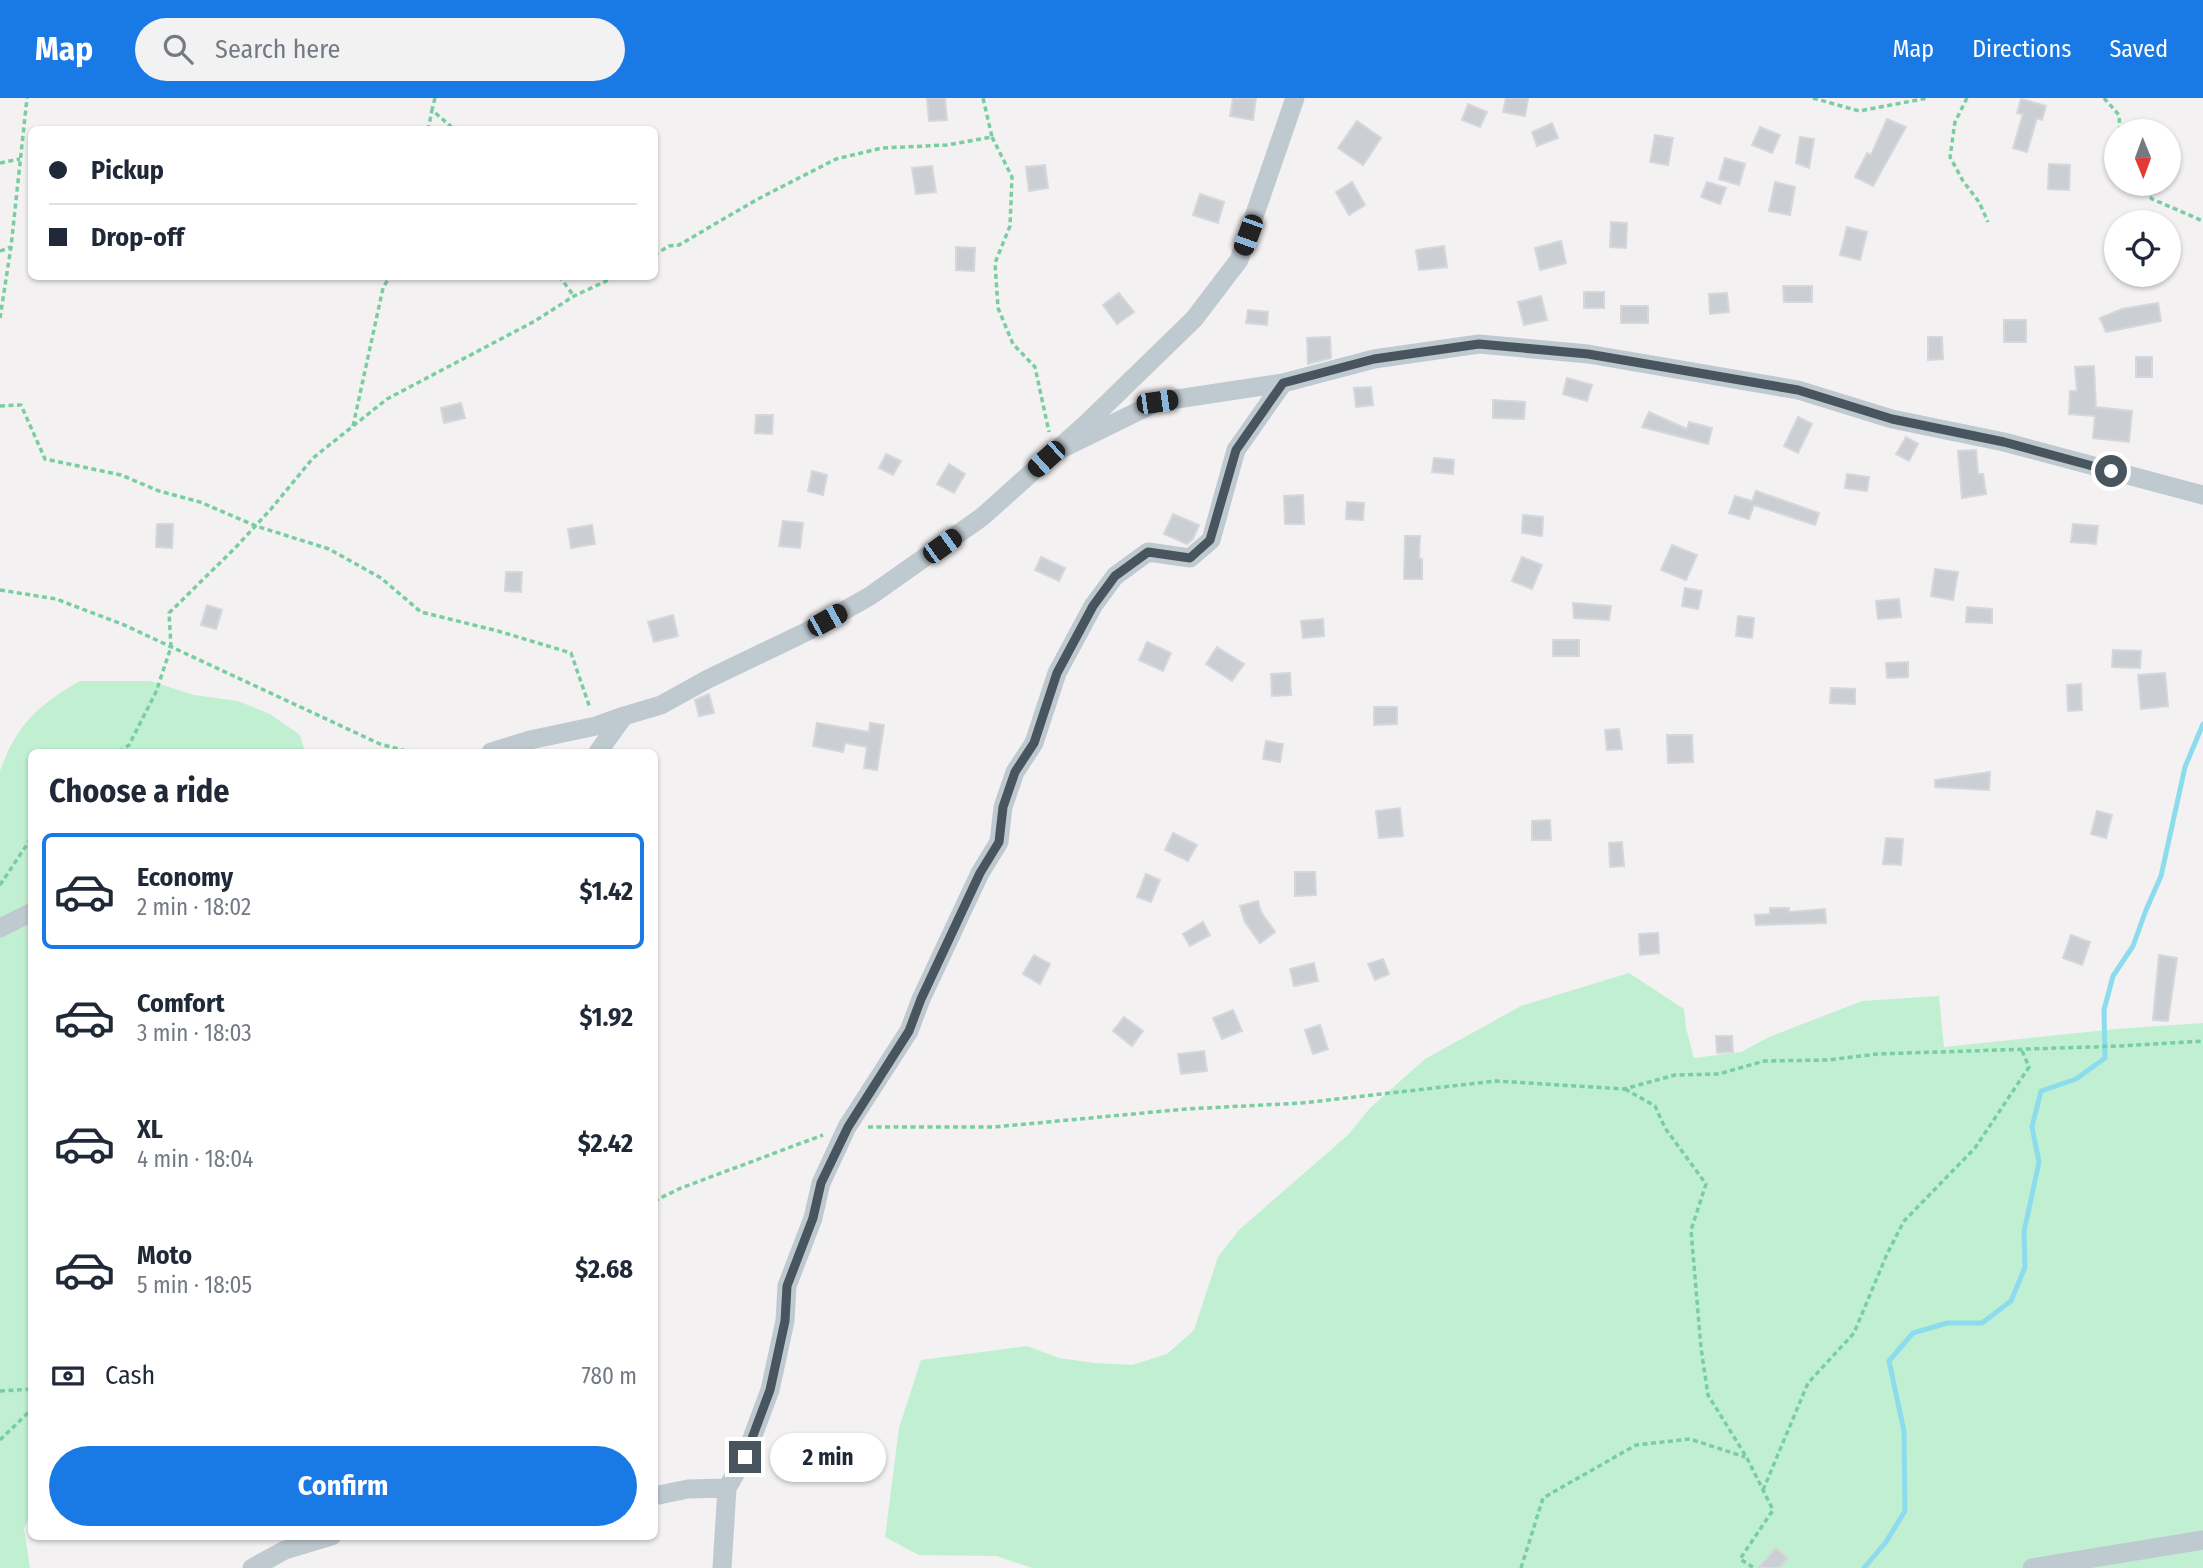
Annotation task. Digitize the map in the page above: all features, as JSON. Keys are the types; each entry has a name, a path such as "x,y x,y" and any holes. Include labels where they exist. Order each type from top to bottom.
{"street":[{"path":"501,749 596,726 661,705 806,632 870,596 982,517 1194,319 1239,260 1295,98"},
{"path":"1053,453 1157,402 1283,383 1374,359 1479,344 1588,354 1798,390 1892,419 2004,442 2203,495"},
{"path":"722,1568 727,1488 745,1457 770,1390 785,1321 787,1286 813,1218 821,1183 848,1127 909,1031 921,999 974,886 999,842 1003,807 1015,772 1034,743 1057,673 1093,606 1115,576 1148,552 1190,558 1210,540 1236,450 1283,383"},
{"path":"600,749 624,716"},
{"path":"0,928 28,914"},
{"path":"658,1495 688,1489 727,1488"},
{"path":"252,1568 285,1550 319,1540"},
{"path":"2032,1568 2203,1540"}],"path":[{"path":"0,318 11,247 27,98"},
{"path":"429,126 435,98"},
{"path":"983,98 992,137 1012,177 1010,226 995,263 998,308 1013,344 1035,367 1053,453"},
{"path":"1813,98 1859,111 1928,98"},
{"path":"1968,98 1955,121 1950,157 1979,202 1988,222"},
{"path":"2104,98 2119,115 2119,119"},
{"path":"432,110 450,126"},
{"path":"658,252 668,246 679,244 836,159 882,148 947,145 992,137"},
{"path":"0,163 20,159"},
{"path":"2149,196 2203,221"},
{"path":"0,251 11,247"},
{"path":"353,426 383,288 388,280"},
{"path":"562,280 574,296"},
{"path":"124,749 129,746 156,692 171,647 169,613 256,526 313,458 387,399 535,321 574,296 608,280"},
{"path":"0,406 22,405 45,458 121,475 159,491 200,502 256,526 328,549 381,578 421,612 571,653 596,726"},
{"path":"0,590 56,599 122,624 380,744 399,749"},
{"path":"0,885 28,842"},
{"path":"658,1199 785,1148 848,1127 994,1127 1186,1109 1302,1103 1496,1082 1624,1089 1675,1075 1719,1074 1764,1061 2203,1041"},
{"path":"1763,1490 1808,1383 1854,1333 1904,1221 1975,1148 2029,1067 2021,1048"},
{"path":"1624,1089 1655,1106 1665,1128 1706,1184 1691,1230 1701,1348 1708,1395 1773,1510 1740,1559 1754,1568"},
{"path":"0,1391 28,1388"},
{"path":"0,1440 28,1413"},
{"path":"1521,1568 1543,1498 1636,1445 1690,1439 1746,1458"}],"green space":[{"path":"80,681 150,681 194,695 238,701 270,714 300,735 304,749 28,749 28,1520 24,1529 30,1568 0,1568 0,771 22,728 52,699"},
{"path":"1629,973 1684,1009 1694,1058 1741,1052 1769,1037 1862,1001 1939,996 1944,1047 2203,1023 2203,1568 1033,1568 996,1556 919,1555 885,1537 899,1428 921,1360 1027,1346 1059,1358 1094,1363 1132,1365 1167,1354 1194,1330 1218,1257 1239,1230 1348,1135 1370,1108 1425,1059 1521,1006"}],"building":[{"path":"927,98 945,98 947,120 929,121"},
{"path":"1233,98 1256,98 1253,120 1230,116"},
{"path":"1506,98 1528,98 1525,116 1503,112"},
{"path":"2021,99 2046,106 2042,120 2037,118 2027,152 2013,148 2023,114 2017,113"},
{"path":"1468,104 1487,112 1480,127 1462,120"},
{"path":"1887,119 1906,127 1873,186 1855,177 1867,153 1871,155"},
{"path":"1357,121 1381,138 1363,165 1338,148"},
{"path":"1552,123 1558,138 1537,146 1532,132"},
{"path":"1760,127 1780,135 1772,153 1752,145"},
{"path":"1655,135 1673,138 1668,165 1650,162"},
{"path":"1800,137 1814,139 1809,168 1796,163"},
{"path":"1725,158 1745,164 1739,185 1719,179"},
{"path":"2049,164 2070,165 2069,190 2048,189"},
{"path":"1045,165 1048,188 1029,191 1026,167"},
{"path":"932,166 936,192 916,194 912,168"},
{"path":"1352,182 1365,205 1349,215 1336,192"},
{"path":"1707,182 1726,188 1720,204 1701,197"},
{"path":"1775,182 1795,187 1790,215 1769,211"},
{"path":"1200,194 1224,202 1218,223 1193,215"},
{"path":"1611,222 1627,223 1626,248 1610,247"},
{"path":"1847,227 1867,232 1860,260 1840,255"},
{"path":"1561,241 1566,263 1540,270 1535,248"},
{"path":"1444,246 1447,267 1419,270 1416,250"},
{"path":"956,247 975,248 974,271 956,270"},
{"path":"1783,286 1812,286 1812,302 1784,302"},
{"path":"1584,292 1604,292 1604,308 1584,308"},
{"path":"1119,293 1134,312 1117,324 1103,305"},
{"path":"1727,293 1729,312 1710,314 1709,294"},
{"path":"1541,296 1547,320 1524,325 1518,302"},
{"path":"2158,303 2161,321 2106,332 2100,318 2122,309"},
{"path":"1621,306 1648,306 1648,323 1621,323"},
{"path":"1248,310 1268,312 1267,325 1246,323"},
{"path":"2004,320 2026,320 2026,342 2004,342"},
{"path":"1330,337 1331,358 1308,364 1307,338"},
{"path":"1928,337 1942,337 1943,359 1928,360"},
{"path":"2136,357 2152,357 2152,377 2136,377"},
{"path":"2094,366 2096,410 2096,407 2132,411 2129,442 2093,438 2095,416 2069,414 2070,391 2077,391 2075,367"},
{"path":"1567,378 1592,385 1587,401 1563,394"},
{"path":"1371,387 1373,405 1356,407 1354,388"},
{"path":"1493,400 1525,402 1524,419 1493,418"},
{"path":"461,403 465,418 444,423 441,408"},
{"path":"1649,412 1687,429 1689,422 1712,428 1708,444 1642,427"},
{"path":"756,415 773,415 772,434 755,433"},
{"path":"1798,417 1812,424 1798,453 1784,446"},
{"path":"1906,437 1918,444 1909,461 1896,454"},
{"path":"1976,450 1978,474 1983,474 1986,494 1962,498 1958,451"},
{"path":"886,454 901,461 893,475 879,468"},
{"path":"1434,458 1454,460 1453,474 1432,472"},
{"path":"949,464 965,474 954,493 937,484"},
{"path":"812,471 827,475 823,495 808,491"},
{"path":"1847,474 1869,477 1867,491 1845,488"},
{"path":"1756,491 1819,513 1815,525 1754,505 1749,519 1729,513 1735,496 1752,501"},
{"path":"1303,495 1304,524 1285,524 1284,496"},
{"path":"1347,502 1364,503 1363,520 1346,519"},
{"path":"1173,514 1199,525 1193,539 1187,544 1164,534"},
{"path":"1523,515 1543,517 1542,536 1522,533"},
{"path":"783,521 803,523 800,548 779,546"},
{"path":"157,524 173,524 172,548 156,547"},
{"path":"2073,524 2098,526 2096,544 2071,542"},
{"path":"592,525 595,544 571,548 568,529"},
{"path":"1405,536 1420,536 1422,579 1404,579"},
{"path":"1672,545 1697,555 1686,580 1661,570"},
{"path":"1041,557 1065,568 1059,581 1035,570"},
{"path":"1522,557 1542,565 1532,589 1512,581"},
{"path":"1935,569 1958,572 1953,600 1931,596"},
{"path":"506,572 522,572 521,592 505,591"},
{"path":"1685,588 1702,591 1698,609 1682,606"},
{"path":"1899,599 1901,617 1878,619 1876,601"},
{"path":"1573,603 1611,606 1609,620 1574,618"},
{"path":"207,605 222,610 216,629 201,625"},
{"path":"1967,607 1992,609 1992,623 1966,622"},
{"path":"673,615 678,636 654,642 648,622"},
{"path":"1738,616 1754,618 1752,638 1736,636"},
{"path":"1323,619 1324,636 1303,638 1301,621"},
{"path":"1553,640 1579,640 1579,656 1553,656"},
{"path":"1147,642 1171,653 1163,671 1139,660"},
{"path":"1217,647 1244,664 1232,681 1206,664"},
{"path":"2113,650 2141,651 2140,668 2112,667"},
{"path":"1908,662 1908,677 1887,678 1886,663"},
{"path":"1290,673 1291,695 1272,696 1271,674"},
{"path":"2165,673 2168,706 2141,709 2138,675"},
{"path":"2081,684 2082,710 2068,711 2067,685"},
{"path":"1831,688 1855,689 1855,704 1830,703"},
{"path":"709,694 714,713 699,716 695,700"},
{"path":"1374,707 1397,707 1397,724 1374,725"},
{"path":"817,723 869,732 870,723 884,725 877,770 864,768 867,747 845,743 843,752 813,746"},
{"path":"1619,729 1622,749 1607,750 1605,730"},
{"path":"1667,735 1692,735 1693,762 1668,763"},
{"path":"1266,741 1283,744 1280,762 1263,759"},
{"path":"1990,772 1989,790 1935,787 1935,780"},
{"path":"1400,808 1403,836 1379,838 1376,811"},
{"path":"2097,811 2112,815 2106,838 2091,834"},
{"path":"1550,820 1551,840 1532,840 1532,821"},
{"path":"1173,833 1197,845 1188,861 1165,850"},
{"path":"1886,838 1903,839 1901,865 1883,864"},
{"path":"1622,842 1624,866 1610,867 1609,843"},
{"path":"1295,872 1315,872 1316,895 1295,896"},
{"path":"1146,874 1160,880 1151,902 1137,897"},
{"path":"1258,901 1261,912 1275,932 1260,943 1245,922 1240,906"},
{"path":"1770,908 1789,908 1789,912 1825,909 1826,923 1756,925 1755,915 1770,914"},
{"path":"1203,922 1210,935 1190,946 1183,934"},
{"path":"1658,933 1659,953 1640,955 1639,934"},
{"path":"2071,935 2090,942 2082,965 2063,958"},
{"path":"1034,955 1050,964 1040,984 1023,974"},
{"path":"2159,955 2177,958 2168,1021 2153,1020"},
{"path":"1383,959 1389,974 1375,980 1368,964"},
{"path":"1314,963 1318,981 1294,986 1290,969"},
{"path":"1233,1010 1242,1031 1222,1039 1213,1018"},
{"path":"1124,1017 1143,1031 1132,1046 1113,1031"},
{"path":"1320,1025 1328,1049 1313,1054 1305,1030"},
{"path":"1716,1036 1732,1036 1733,1052 1717,1053"},
{"path":"1204,1051 1207,1071 1181,1074 1178,1054"},
{"path":"1776,1548 1788,1558 1779,1568 1758,1568"}],"waterway":[{"path":"1864,1568 1886,1542 1905,1511 1904,1431 1889,1361 1913,1333 1947,1323 1982,1323 2011,1301 2025,1267 2024,1232 2039,1162 2032,1127 2041,1091 2076,1079 2105,1058 2104,1010 2113,976 2133,946 2161,876 2185,767 2203,724"}],"route":[{"path":"745,1457 770,1390 785,1321 787,1286 813,1218 821,1183 848,1127 909,1031 921,999 980,873 999,842 1003,807 1015,772 1034,743 1057,673 1093,606 1115,576 1148,552 1190,558 1210,540 1236,450 1283,383 1374,359 1479,344 1588,354 1798,390 1892,419 2004,442 2111,471"}]}
